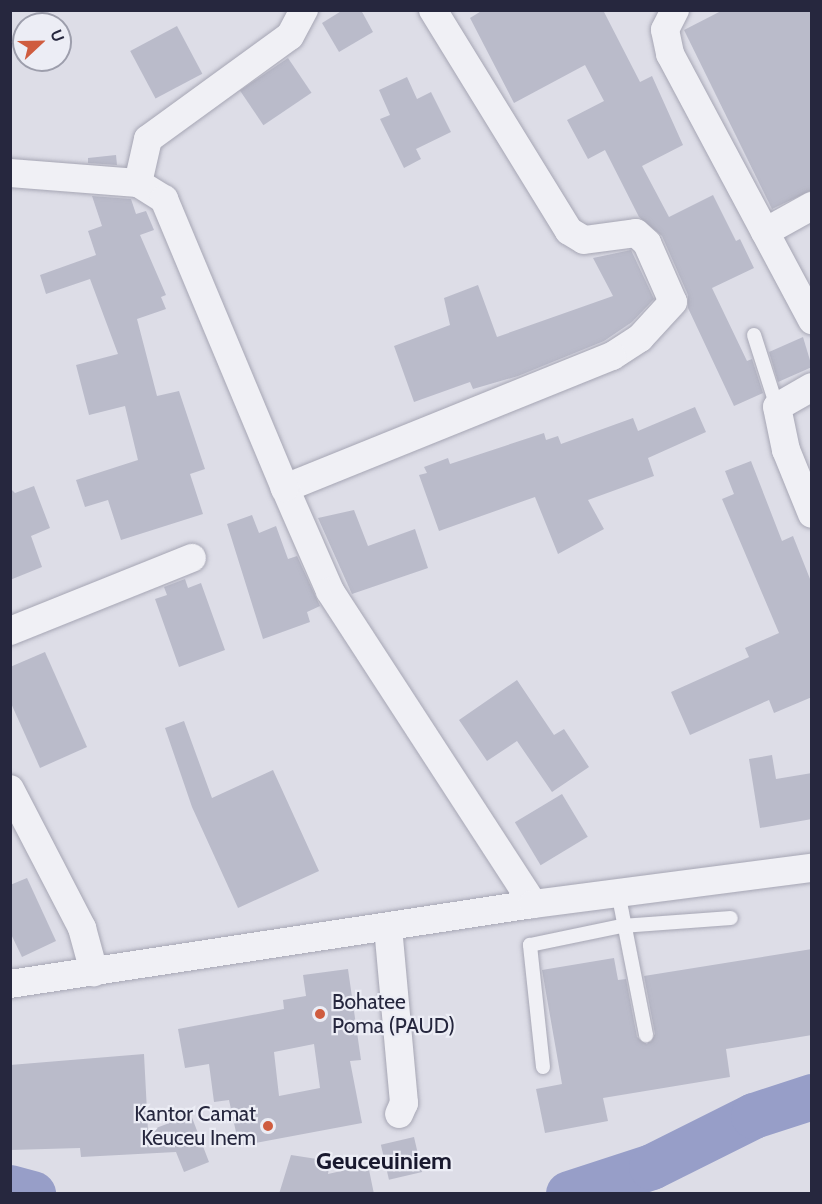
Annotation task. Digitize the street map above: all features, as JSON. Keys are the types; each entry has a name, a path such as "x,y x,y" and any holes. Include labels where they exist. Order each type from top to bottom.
{"street":[{"path":"138,183 148,139 290,36 304,10"},
{"path":"285,488 612,356 640,338 674,302 643,238 627,232 584,240 569,231 433,10"},
{"path":"675,10 665,30 670,54 812,320"},
{"path":"10,173 138,183 158,192 170,208 285,488 330,591 533,904"},
{"path":"765,232 812,206"},
{"path":"812,387 777,408 786,450 812,514"},
{"path":"10,631 192,558"},
{"path":"10,789 82,928 94,972"},
{"path":"10,984 533,904 812,868"},
{"path":"388,927 404,1103 399,1114"}],"lane":[{"path":"753,335 777,408"},
{"path":"618,892 622,926 646,1035"},
{"path":"543,1067 530,945 622,926 731,918"}],"building":[{"path":"343,10 361,10 373,32 339,52 322,23"},
{"path":"483,10 603,10 640,82 652,76 683,145 642,166 669,217 713,195 736,241 740,239 754,268 712,288 747,361 752,359 763,393 734,406 688,308 688,295 662,236 639,217 605,150 588,159 567,120 604,101 585,65 514,103 470,18"},
{"path":"723,10 812,10 812,190 772,209 684,30"},
{"path":"177,26 202,74 156,99 130,51"},
{"path":"288,58 311,93 263,125 240,90"},
{"path":"407,77 417,99 431,92 451,132 416,149 421,159 404,168 380,119 390,115 379,90"},
{"path":"116,155 117,165 88,163 88,158"},
{"path":"92,196 131,199 136,214 146,211 154,230 140,235 166,295 161,297 166,309 137,319 157,396 179,391 205,469 190,474 203,514 121,540 108,500 85,507 76,480 138,460 125,406 89,415 76,365 118,354 90,279 46,294 40,275 96,255 88,231 102,226"},
{"path":"631,250 654,299 632,322 604,341 518,376 473,389 470,382 414,402 394,346 450,325 444,298 478,285 497,337 613,296 593,258"},
{"path":"803,337 812,367 778,382 769,352"},
{"path":"695,407 706,432 648,458 654,476 588,500 604,529 558,554 535,497 439,531 419,475 427,473 424,467 448,458 450,464 544,433 546,440 558,436 561,444 633,418 638,431"},
{"path":"751,461 782,541 793,536 812,584 812,697 774,713 769,700 690,735 671,692 749,657 745,648 779,633 722,499 734,494 725,471"},
{"path":"34,486 50,528 31,536 42,567 10,580 10,488 15,493"},
{"path":"354,510 368,546 415,529 428,568 352,594 318,518"},
{"path":"252,515 259,533 276,526 288,559 297,556 320,606 307,612 310,622 263,639 227,524"},
{"path":"185,579 188,588 201,583 225,650 179,667 155,599 167,595 164,587"},
{"path":"45,652 87,747 40,768 10,701 10,667"},
{"path":"517,680 554,735 564,729 589,767 552,792 517,741 487,761 459,720"},
{"path":"184,721 212,798 273,770 319,871 238,908 192,807 165,728"},
{"path":"772,755 776,779 812,773 812,819 760,828 749,759"},
{"path":"562,794 588,837 541,865 515,822"},
{"path":"27,878 56,941 22,957 10,932 10,885"},
{"path":"812,949 812,1035 726,1049 730,1077 603,1098 608,1121 545,1133 536,1089 562,1084 542,970 614,958 618,980 626,979 637,1037 647,1044 655,1034 644,976"},
{"path":"348,969 361,1060 350,1061 362,1123 239,1146 229,1100 214,1102 209,1064 185,1068 178,1029 284,1009 283,1000 306,996 303,975","holes":["314,1044 320,1088 279,1096 274,1052"]},
{"path":"144,1054 148,1131 191,1115 209,1162 184,1172 176,1152 81,1157 80,1148 10,1150 10,1065"},
{"path":"414,1137 422,1172 389,1180 381,1145"},
{"path":"291,1155 330,1161 328,1174 368,1165 374,1194 279,1194"}],"waterway":[{"path":"569,1194 652,1167 754,1116 812,1097"},
{"path":"10,1188 33,1194"}],"place":[{"name":"Bohatee Poma (PAUD)","path":"320,1014"},
{"name":"Kantor Camat Keuceu Inem","path":"268,1126"}],"district":[{"name":"Geuceuiniem","path":"384,1161"}]}
